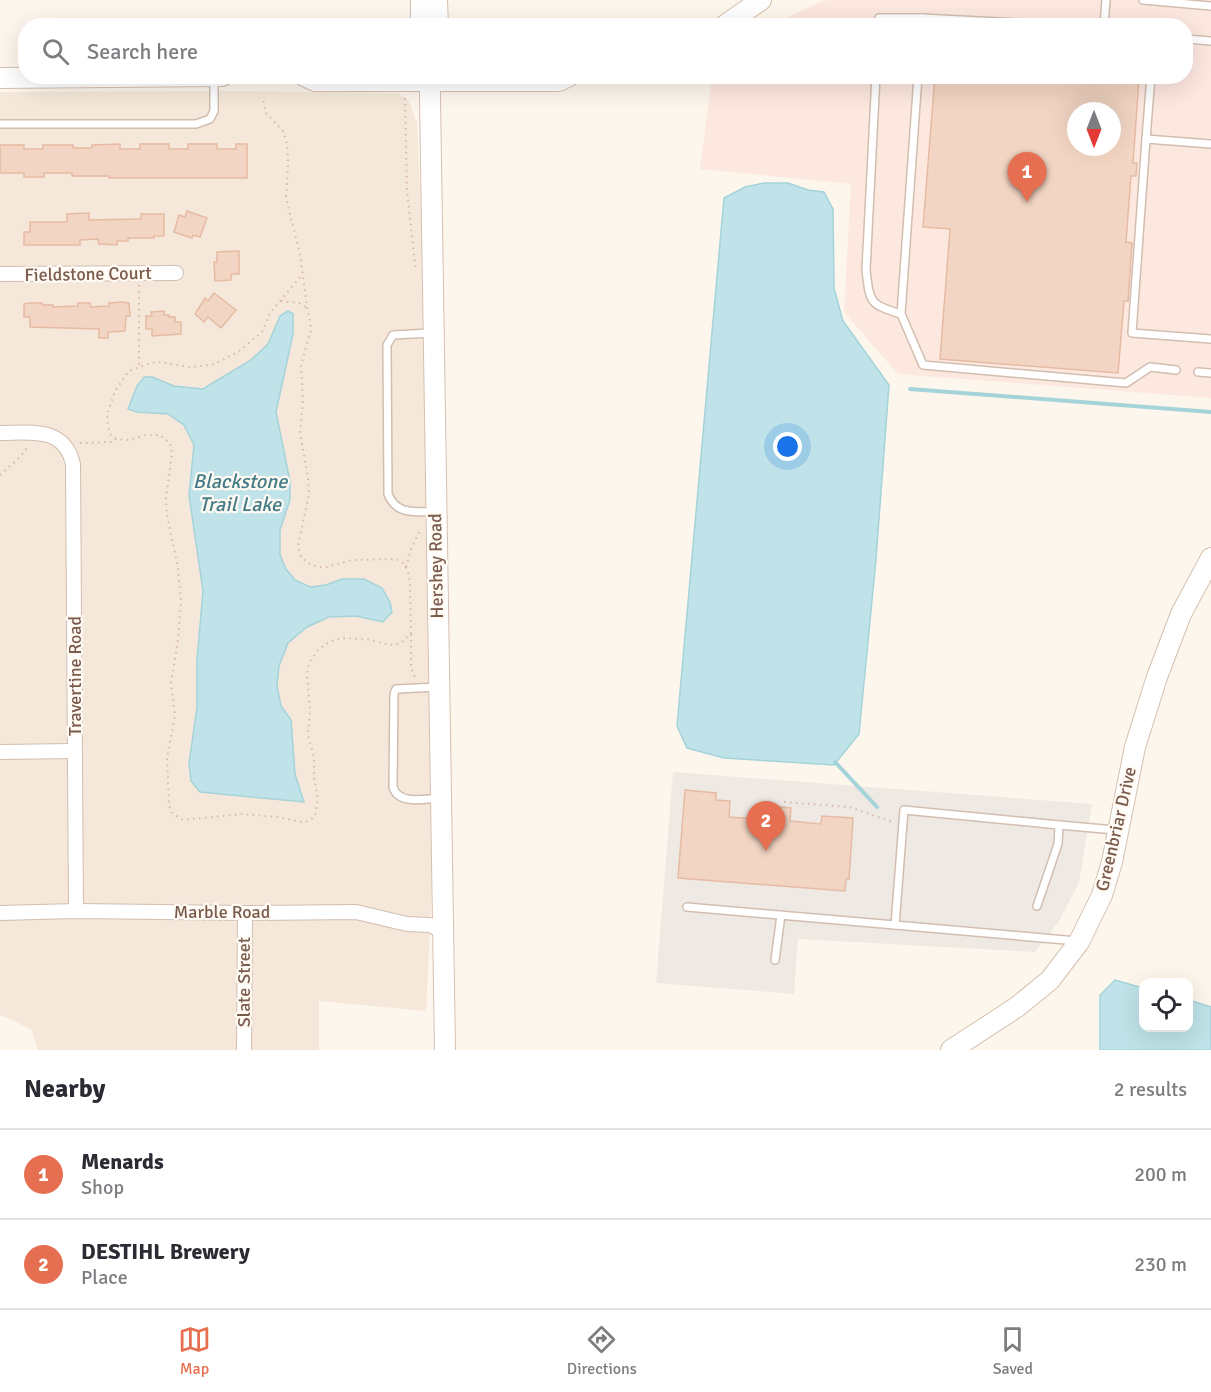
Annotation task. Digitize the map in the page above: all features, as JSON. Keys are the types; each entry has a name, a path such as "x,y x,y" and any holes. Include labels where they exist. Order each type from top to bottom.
{"street":[{"path":"421,0 421,18"},
{"path":"437,0 438,18"},
{"path":"735,18 761,0"},
{"path":"0,78 18,78"},
{"name":"Hershey Road","path":"430,84 445,1050"},
{"name":"Fieldstone Court","path":"0,274 176,273"},
{"name":"Travertine Road","path":"0,433 54,436 64,443 70,452 73,464 76,911"},
{"name":"Greenbriar Drive","path":"951,1050 1017,1007 1050,980 1079,942 1102,895 1112,862 1135,747 1156,677 1181,614 1211,558"},
{"path":"0,752 75,751"},
{"name":"Marble Road","path":"0,913 356,912 407,924 430,925 442,931"},
{"name":"Slate Street","path":"244,1050 245,913"}],"lane":[{"path":"1105,18 1106,0"},
{"path":"1143,0 1211,6"},
{"path":"1193,40 1211,41"},
{"path":"0,124 196,124 210,119 214,111 214,84"},
{"path":"876,84 866,270 869,297 878,307 901,314"},
{"path":"917,84 901,314 923,365 1125,383 1150,367 1176,370"},
{"path":"1150,84 1132,333 1211,339"},
{"path":"1146,139 1211,144"},
{"path":"433,333 393,335 387,345 388,494 393,505 400,510 436,512"},
{"path":"1198,372 1211,373"},
{"path":"438,687 396,689 394,694 393,787 395,794 402,799 440,798"},
{"path":"895,925 904,810 1118,830"},
{"path":"1037,906 1058,844 1059,825"},
{"path":"687,908 1079,942"},
{"path":"775,960 780,915"}],"path":[{"path":"262,99 266,113 283,131 287,144 286,198 300,254 311,330 301,365 303,400 300,433 309,494 298,546 302,557 311,565 319,567 352,560 396,559 403,563 408,571 410,582 411,629 408,637 401,643 390,645 366,639 341,638 329,642 318,650 309,663 307,675 310,711 308,735 314,757 314,778 318,799 315,816 309,821 302,822 249,814 183,820 173,814 169,805 167,758 175,715 171,683 181,603 178,568 166,499 172,453 170,443 160,435 146,435 129,440 116,439 111,435 107,415 110,402 121,381 129,371 139,366 161,362 200,367 212,365 238,352 262,332 270,313 302,275"},
{"path":"139,273 139,366"},
{"path":"280,301 299,303 307,308"},
{"path":"80,443 113,442 116,439"},
{"path":"0,475 28,447"},
{"path":"784,808 784,802 849,807 903,826"}],"shaded area":[{"path":"825,0 1211,0 1211,398 898,374 844,312 851,184 700,169 711,84 1193,84 1193,18 787,18"},
{"path":"0,92 398,93 409,101 417,123 424,280 434,845 426,1011 319,1001 319,1050 38,1050 31,1029 0,1015"},
{"path":"673,772 1092,804 1079,883 1059,921 1035,952 798,939 794,994 656,983"}],"water":[{"path":"764,183 788,183 808,190 824,192 833,209 834,288 843,321 889,385 876,559 859,734 834,765 724,758 687,748 677,726 724,198 745,187"},
{"name":"Blackstone Trail Lake","path":"288,311 293,314 293,334 276,412 290,481 290,500 280,530 280,555 286,569 295,580 310,587 326,585 342,579 364,579 382,588 390,602 392,612 383,622 356,616 329,617 307,627 288,643 279,666 277,686 281,706 291,720 295,774 304,802 200,792 191,781 189,763 197,708 197,660 203,591 189,495 194,445 184,425 168,414 137,412 128,409 137,386 144,377 152,377 174,386 203,389 251,360 268,344 280,316"},
{"path":"1115,980 1139,987 1139,1032 1193,1032 1193,1001 1211,1007 1211,1050 1100,1050 1100,995"}],"building":[{"path":"934,84 1139,84 1133,163 1137,163 1136,176 1131,176 1126,242 1132,243 1128,301 1124,301 1118,373 940,359 950,229 923,227"},
{"path":"120,144 120,149 140,149 140,144 169,144 169,149 188,149 188,144 217,144 217,149 236,149 236,144 247,144 247,178 109,178 109,176 72,176 72,173 44,173 44,177 24,177 24,173 0,173 0,145 24,145 24,149 43,149 43,145 73,145 73,148 92,148 92,145"},
{"path":"187,211 207,218 200,237 193,235 192,238 174,232 179,215 185,217"},
{"path":"89,213 89,220 141,219 141,214 164,214 164,236 128,238 128,241 117,241 117,245 99,244 98,239 80,240 80,245 24,245 24,232 30,232 30,222 67,222 67,214"},
{"path":"239,251 239,274 231,274 231,280 215,281 214,262 217,262 217,252"},
{"path":"214,293 236,310 221,328 208,317 204,322 195,314 205,298 208,301"},
{"path":"30,303 42,303 42,305 53,305 53,307 90,303 91,307 129,303 130,316 126,316 125,331 108,332 108,338 99,338 99,329 30,327 30,317 24,317 24,304"},
{"path":"164,311 164,315 175,317 175,322 181,322 181,334 152,336 152,329 146,329 146,316 152,316 151,312"},
{"path":"685,790 716,793 716,800 730,801 729,817 776,820 777,807 791,808 790,821 821,824 822,816 853,818 849,879 846,879 845,891 678,878"}],"waterway":[{"path":"910,389 1211,412"},
{"path":"835,762 877,807"}],"place":[{"name":"Menards","path":"1027,202"},
{"name":"DESTIHL Brewery","path":"766,851"}]}
